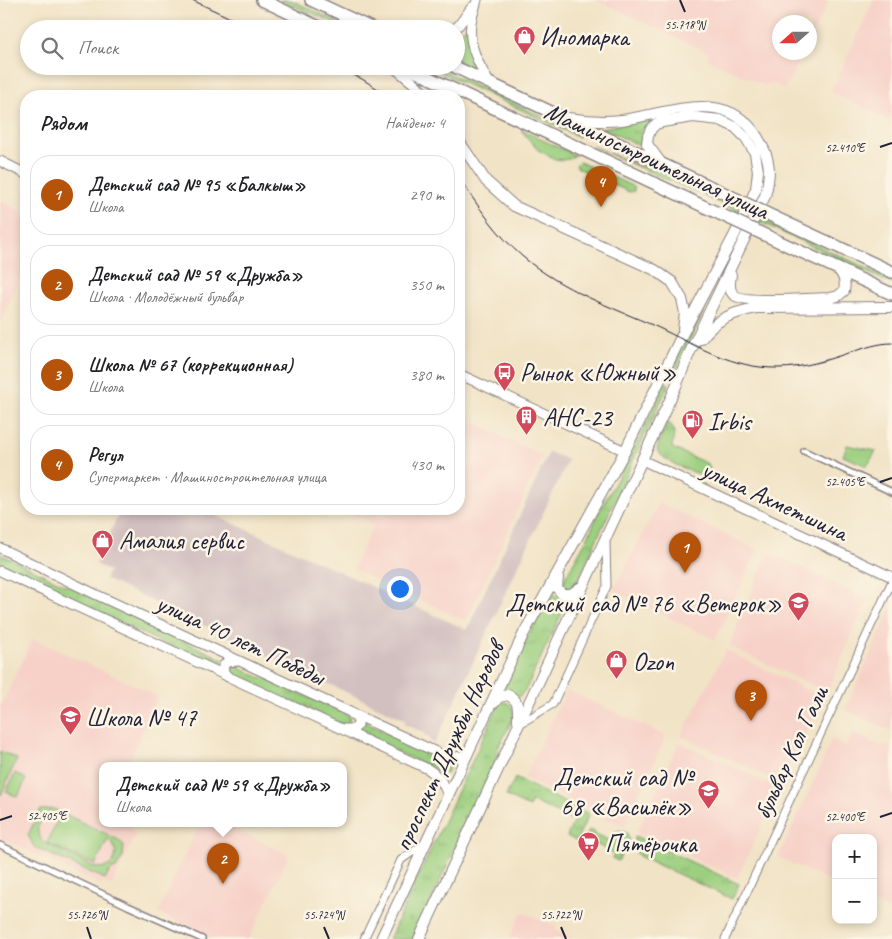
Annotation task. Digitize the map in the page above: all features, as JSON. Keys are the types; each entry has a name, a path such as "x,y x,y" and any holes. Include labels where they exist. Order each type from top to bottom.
{"main road":[{"path":"262,0 304,20"},
{"path":"311,0 354,20"},
{"name":"Машиностроительная улица","path":"465,72 892,272"},
{"path":"403,75 420,90"},
{"name":"Машиностроительная улица","path":"423,75 455,90"},
{"name":"Машиностроительная улица","path":"465,95 892,294"},
{"path":"419,939 765,196 768,185 769,166 763,146 750,126 741,118 727,111 710,107 695,107 622,120 562,118"},
{"name":"проспект Дружбы Народов","path":"381,939 524,633 626,451 756,189 758,171 755,153 746,138 735,127 720,120 693,117 656,124 651,129 647,144 662,164"},
{"path":"587,152 581,141 581,136 596,133"},
{"path":"465,150 486,182 514,206 655,270 672,282 682,299 685,313 683,334"},
{"path":"732,266 730,288 733,295 754,300 830,298 838,296 844,291 845,285 844,276 838,269"},
{"path":"690,354 704,335 722,318 737,312 756,308 892,307"},
{"path":"659,382 669,379 674,390"},
{"path":"558,574 557,588 562,594 571,594 583,586"},
{"path":"490,707 499,697 508,695 514,698 518,705 518,725"}],"street":[{"path":"463,20 477,0"},
{"path":"477,0 471,22 472,46 477,62 490,84"},
{"path":"0,161 20,171"},
{"path":"465,377 626,451"},
{"path":"804,451 892,492"},
{"name":"улица Ахметшина","path":"642,460 892,577"},
{"path":"518,725 553,704 607,586 606,537"},
{"name":"улица 40 лет Победы","path":"0,548 97,595 451,758 467,755"},
{"name":"улица 40 лет Победы","path":"0,571 434,773 444,785 448,796"},
{"name":"бульвар Кол Гали","path":"725,939 892,582"},
{"path":"228,677 224,672 223,666 228,662 239,660"},
{"path":"339,729 354,729 358,725 358,720 349,710"},
{"path":"364,939 401,860 425,844"},
{"path":"0,845 202,939"}],"shaded area":[{"path":"597,0 829,0 817,25 817,15 772,15 772,60 800,60 785,89 773,83 763,85 707,59 709,53"},
{"path":"874,0 892,0 892,121 831,92"},
{"path":"0,201 20,211 20,279 0,323"},
{"path":"465,419 543,456 466,621 353,569 374,524 355,515 465,515"},
{"path":"549,452 568,460 435,743 429,740 430,738 425,733 404,724 406,720 105,579 109,571 96,564 118,515 215,515 467,630"},
{"path":"659,503 758,550 715,640 613,590"},
{"name":"Детский сад № 76 «Ветерок»","path":"768,552 867,599 827,693 729,646"},
{"path":"890,610 892,611 892,731 845,710"},
{"name":"Школа № 47","path":"33,639 158,696 128,762 99,762 99,827 133,827 131,831 136,833 111,886 103,882 101,885 0,838 0,707"},
{"path":"726,650 824,698 781,783 681,736"},
{"path":"567,690 666,736 624,826 524,778"},
{"path":"853,733 881,746 883,744 892,748 892,911 877,904 877,834 832,834 832,882 778,857 825,757 831,739 846,746"},
{"name":"Детский сад № 68 «Василёк»","path":"679,742 779,788 737,878 637,833"},
{"path":"198,827 232,827 289,855 249,939 214,939 158,913"},
{"path":"522,912 555,925 557,931 574,939 509,939"}],"green space":[{"path":"280,0 291,0 334,20 328,20"},
{"path":"467,26 480,72 465,65 465,28"},
{"path":"446,75 453,75 580,134 579,137"},
{"path":"656,118 643,130 641,138 643,147 602,128"},
{"path":"521,130 575,155 569,159 555,159 538,150"},
{"path":"592,146 642,167 648,166 892,280 892,284 724,205"},
{"path":"579,162 632,186 634,191 629,192 578,168 576,165"},
{"path":"709,299 672,378 669,376 682,348"},
{"path":"665,383 669,384 576,584 573,589 565,590 561,585 637,443"},
{"path":"668,422 673,428 672,448 708,464 709,473 705,476 671,462 657,450"},
{"path":"847,445 876,451 867,466 843,456"},
{"path":"0,554 222,659 223,661 219,669 0,567"},
{"path":"553,593 561,600 568,600 526,689 517,699 501,692 527,638"},
{"path":"233,665 348,715 350,717 349,722 344,725 231,676 228,669 229,666"},
{"path":"504,702 513,709 511,721 499,746 495,762 413,939 389,939 499,704"},
{"path":"361,720 451,764 446,774 369,739 357,730"},
{"path":"0,751 17,759 1,795 0,794"},
{"path":"15,773 26,779 18,797 6,792"},
{"path":"515,778 589,814 576,841 567,836 574,821 532,801 529,807 506,796"},
{"path":"54,809 119,840 124,845 123,857 116,868 111,870 105,879 34,847 28,835 40,810","holes":["56,815 59,817 47,843 95,865 108,839 113,844 115,850 114,860 111,864 107,867 94,867 45,843 38,833 41,821 50,816"]},
{"path":"589,830 610,841 619,830 627,833 629,840 618,861 612,858 614,854 585,838"},
{"path":"635,836 739,884 732,899 639,856 634,847"}],"tram line":[{"path":"192,0 235,20"},
{"path":"353,75 379,90"},
{"path":"465,187 496,230 538,269 587,297 657,327 715,355 746,365 788,368 815,363 872,346 892,343"}],"place":[{"name":"Иномарка","path":"524,55"},
{"name":"Регул","path":"601,207"},
{"name":"Рынок «Южный»","path":"504,391"},
{"name":"АНС-23","path":"527,436"},
{"name":"Irbis","path":"692,440"},
{"name":"Амалия сервис","path":"103,559"},
{"name":"Детский сад № 95 «Балкыш»","path":"685,573"},
{"name":"Детский сад № 76 «Ветерок»","path":"798,622"},
{"name":"Ozon","path":"617,680"},
{"name":"Школа № 67 (коррекционная)","path":"751,721"},
{"name":"Школа № 47","path":"70,736"},
{"name":"Детский сад № 68 «Василёк»","path":"708,810"},
{"name":"Пятёрочка","path":"589,862"},
{"name":"Детский сад № 59 «Дружба»","path":"223,884"}]}
